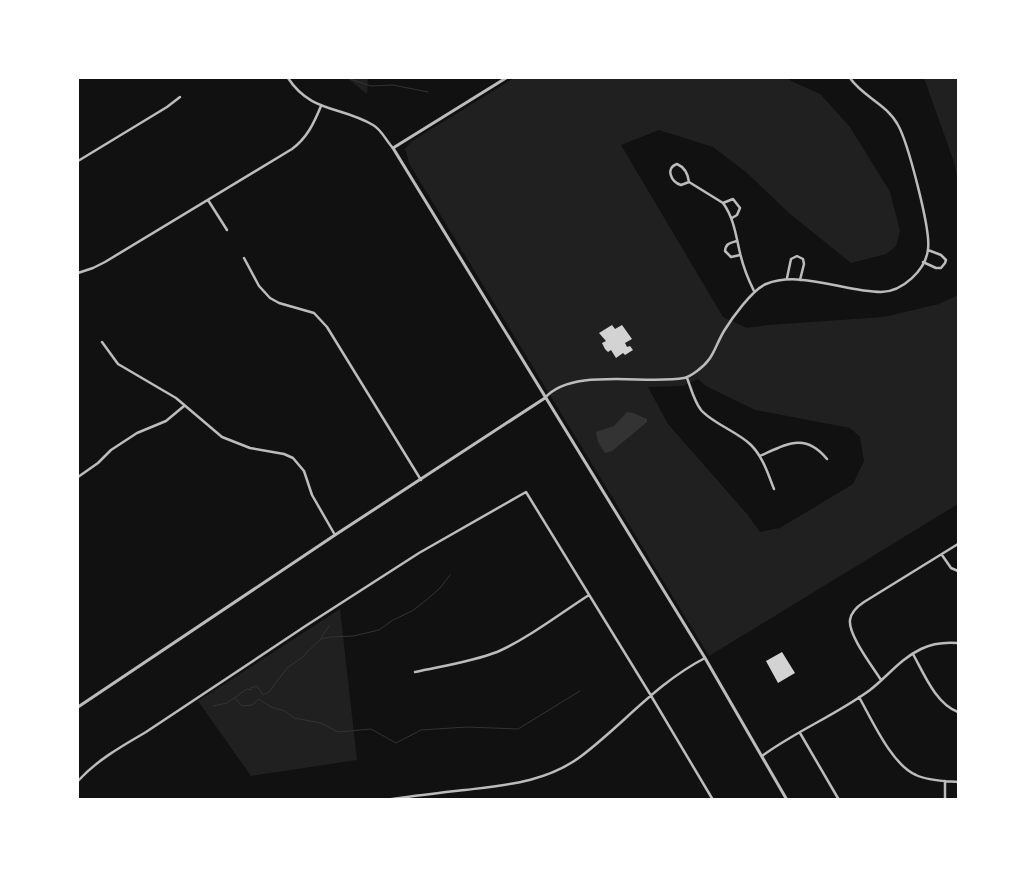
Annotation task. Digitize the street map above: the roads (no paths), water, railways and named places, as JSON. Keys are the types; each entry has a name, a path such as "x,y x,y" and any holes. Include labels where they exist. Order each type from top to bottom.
{"street":[{"path":"288,78 305,98 321,106 363,120 379,129 393,148 704,658 787,800"},
{"path":"393,148 506,78"},
{"path":"78,707 562,386 580,380 669,380 687,378 711,358 724,331 754,291 765,284 787,278 854,290 884,292 893,290 911,279 923,262 928,250 925,220 908,155 898,124 885,108 857,87 850,78"},
{"path":"78,161 167,107 180,97"},
{"path":"78,273 105,262 278,159 296,146 311,128 321,106"},
{"path":"690,182 681,186 677,184 670,174 673,165 682,166 690,182 724,203 732,218 740,255 754,291"},
{"path":"724,203 733,199 740,208 737,215 732,218"},
{"path":"208,200 226,230"},
{"path":"737,241 728,243 725,251 731,257 740,255"},
{"path":"923,262 936,268 940,268 946,263 946,260 941,255 928,250"},
{"path":"787,278 791,259 797,256 803,259 804,264 800,280"},
{"path":"244,258 259,286 270,298 279,303 314,313 327,326 421,480"},
{"path":"102,342 120,366 158,387 230,442 250,448 284,454 293,458 304,471 312,495 335,535"},
{"path":"687,378 700,408 745,440 760,456 774,490"},
{"path":"78,477 98,463 111,450 136,434 166,421 184,406"},
{"path":"760,456 799,441 818,448 827,460"},
{"path":"78,781 115,751 307,625 419,553 526,492 713,800"},
{"path":"881,680 853,633 850,624 852,614 864,602 958,544"},
{"path":"942,555 951,568 958,571"},
{"path":"415,672 478,659 498,651 518,641 589,595"},
{"path":"762,756 859,697 912,654 932,645 947,642 958,643"},
{"path":"912,654 939,698 958,712"},
{"path":"386,800 510,785 559,769 579,757 650,694 678,673 704,658"},
{"path":"859,697 900,764 908,771 918,776 958,782"},
{"path":"800,733 839,800"},
{"path":"945,781 946,800"}],"waterway":[{"path":"347,78 371,86 393,85 428,92"},
{"path":"213,706 227,703 247,689 251,690 251,688 257,686 263,695 269,692 287,668 304,656 321,639 353,636 379,630 424,602 440,588 450,575"},
{"path":"321,638 329,626"},
{"path":"235,698 242,706 252,705 259,699 271,707 285,711 294,718 321,723 338,732 371,729 396,743 421,730 467,727 518,729 580,691"}]}
